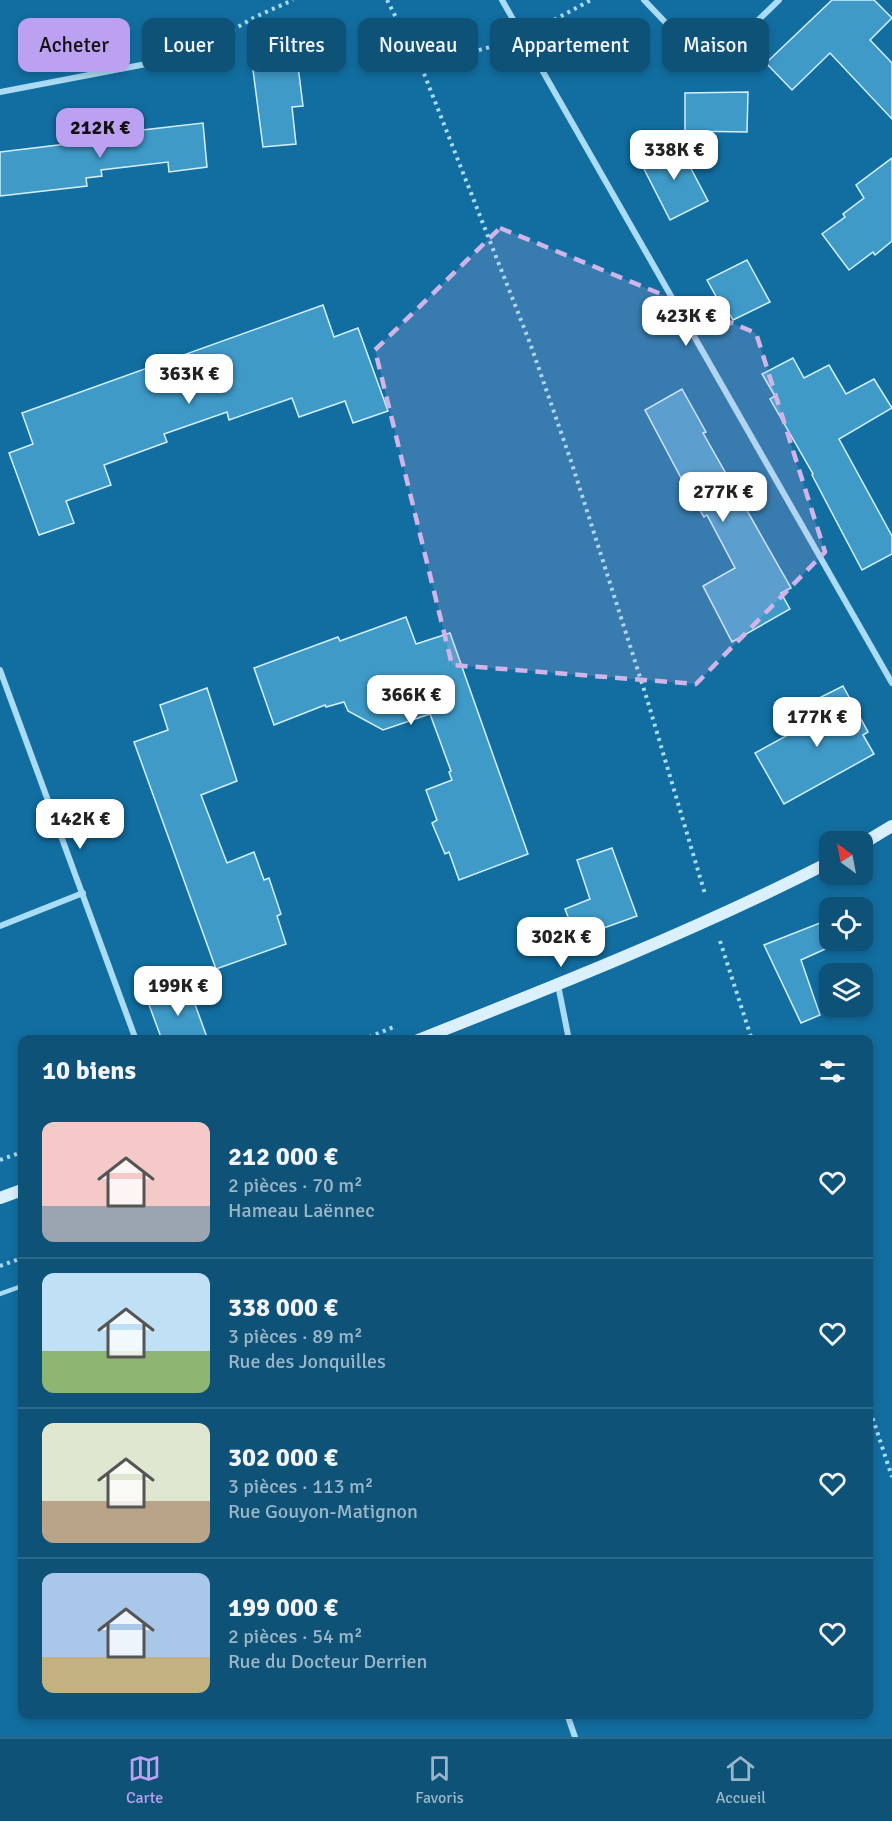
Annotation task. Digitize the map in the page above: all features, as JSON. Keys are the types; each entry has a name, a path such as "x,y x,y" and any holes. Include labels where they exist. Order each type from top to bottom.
{"main road":[{"path":"873,837 892,826"},
{"path":"431,1035 558,985 712,918 819,867"},
{"path":"0,1198 18,1191"}],"street":[{"path":"502,0 892,683"},
{"path":"644,0 686,45 716,53 747,31 779,0"},
{"path":"0,92 142,65"},
{"path":"0,670 134,1035"},
{"path":"0,926 83,893"},
{"path":"558,985 568,1035"},
{"path":"569,1719 575,1737"}],"lane":[{"path":"0,1294 18,1287"}],"path":[{"path":"235,29 293,0"},
{"path":"387,0 421,66 530,343 572,464 622,621 712,918 750,1035"},
{"path":"0,1160 18,1153"},
{"path":"0,1266 18,1259"},
{"path":"873,1419 892,1477"}],"highlighted area":[{"path":"500,228 756,333 825,552 696,684 452,665 375,350"}],"building":[{"path":"832,0 874,0 892,18 870,40 892,63 892,119 830,53 792,90 769,66 769,60"},
{"path":"253,72 299,72 303,106 292,107 296,144 263,147"},
{"path":"748,92 747,132 685,131 685,93"},
{"path":"203,123 207,167 169,172 168,162 101,170 102,176 86,178 87,186 0,196 0,152 125,137 125,132"},
{"path":"677,142 708,201 670,220 640,161"},
{"path":"892,158 892,241 875,255 873,252 849,270 822,234 845,217 843,214 864,198 856,185"},
{"path":"747,260 770,302 733,320 725,306 722,307 707,280"},
{"path":"323,305 334,337 358,328 388,411 353,423 345,401 299,417 292,398 229,420 227,412 164,434 167,442 104,465 111,485 66,501 74,523 39,535 9,453 33,444 22,413"},
{"path":"793,358 804,378 829,365 846,394 874,379 892,408 839,439 892,536 892,554 862,570 813,474 770,399 775,396 762,374"},
{"path":"682,389 706,432 703,433 791,588 781,593 790,609 732,642 703,586 735,568 707,515 704,517 689,493 645,410"},
{"path":"406,617 416,644 450,633 528,854 459,880 449,852 445,854 432,823 437,820 426,790 452,780 449,772 451,771 430,714 383,730 348,711 344,702 326,707 325,705 274,725 254,668 338,637 340,641"},
{"path":"843,686 868,732 863,735 874,754 784,804 755,753 821,717 813,701"},
{"path":"207,688 237,781 201,795 227,863 254,852 264,880 269,878 281,914 277,916 286,944 216,969 134,742 168,730 160,705"},
{"path":"612,848 637,916 576,938 565,909 590,899 577,860"},
{"path":"819,923 821,951 801,960 819,1015 801,1023 764,945"},
{"path":"189,988 206,1035 160,1035 148,1002"}]}
